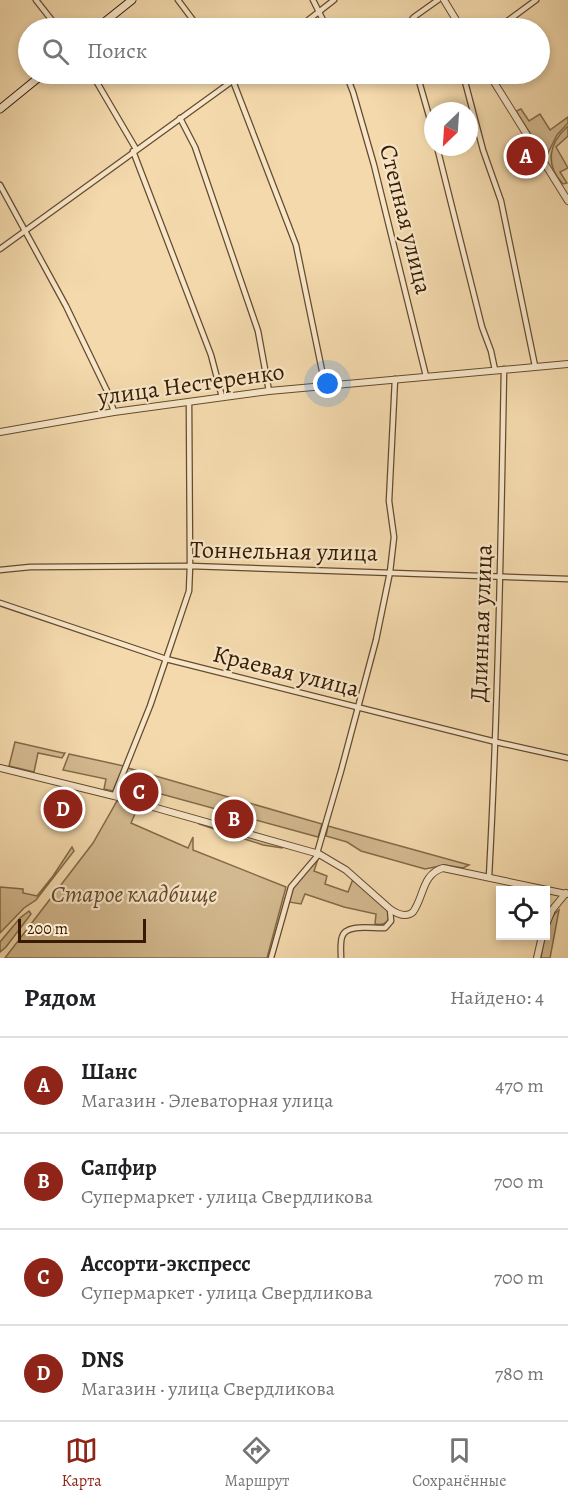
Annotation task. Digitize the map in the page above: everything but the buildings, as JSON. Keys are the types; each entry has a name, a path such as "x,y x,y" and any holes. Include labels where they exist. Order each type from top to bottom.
{"main road":[{"path":"110,18 132,0"},
{"path":"0,109 31,84"}],"street":[{"path":"36,0 50,18"},
{"path":"178,0 192,18"},
{"path":"313,0 323,18"},
{"path":"310,18 334,0"},
{"path":"413,18 438,0"},
{"path":"444,0 454,18"},
{"path":"512,18 536,0"},
{"path":"98,84 134,150 211,355 222,397"},
{"path":"0,249 134,150 229,84"},
{"path":"234,84 296,245 326,385"},
{"name":"Степная улица","path":"348,84 369,147 426,376"},
{"path":"420,84 425,102"},
{"path":"466,84 501,201 535,366"},
{"path":"495,84 568,201"},
{"path":"180,118 195,147 258,332 269,391"},
{"path":"439,156 495,370"},
{"path":"0,185 27,230 61,296 108,393 114,412"},
{"name":"улица Нестеренко","path":"0,432 114,412 269,391 568,364"},
{"name":"Длинная улица","path":"489,877 501,576 504,369"},
{"path":"271,958 292,885 318,853 376,640 390,572 394,537 389,501 395,379"},
{"path":"114,796 150,706 189,591 189,402"},
{"name":"Тоннельная улица","path":"0,570 30,567 190,566 568,579"},
{"name":"Краевая улица","path":"0,603 166,659 568,758"},
{"path":"0,768 114,796 318,853 342,867 390,909 404,915 412,914 416,908 428,877 439,869 449,868 567,893 550,915"},
{"path":"340,958 342,936 345,933 353,929 387,927 392,918 390,909"},
{"path":"537,958 541,940"}],"green space":[{"path":"521,109 529,121 540,114 550,130 568,117 568,123 557,135 547,155 543,154 516,111"},
{"path":"568,126 568,136 556,147 568,168 560,172 567,183 563,184 553,169 551,155 556,140"},
{"path":"15,742 65,753 62,758 38,753 34,772 9,766"},
{"path":"69,754 124,766 113,791 104,789 106,779 63,770"},
{"path":"128,768 322,824 318,837 121,783"},
{"name":"Старое кладбище","path":"117,801 138,807 131,823 188,848 193,837 193,850 286,887 267,958 5,958 93,843"},
{"path":"199,822 283,845 282,848 263,845 199,824"},
{"path":"328,826 469,865 463,868 445,865 425,869 361,851 347,842 326,836"},
{"path":"72,847 74,851 36,900 24,908 0,933 0,887 23,889 23,893 37,896"},
{"path":"318,859 314,871 327,876 325,884 348,892 353,879 388,911 389,918 386,922 375,924 376,914 344,907 305,894 301,904 289,902 292,889"},
{"path":"559,910 550,958 541,958 544,940 550,940 550,921"},
{"path":"29,911 31,914 0,952 0,942"}],"place":[{"name":"Шанс","path":"526,156"},
{"name":"Ассорти-экспресс","path":"139,792"},
{"name":"DNS","path":"63,809"},
{"name":"Сапфир","path":"234,819"}]}
